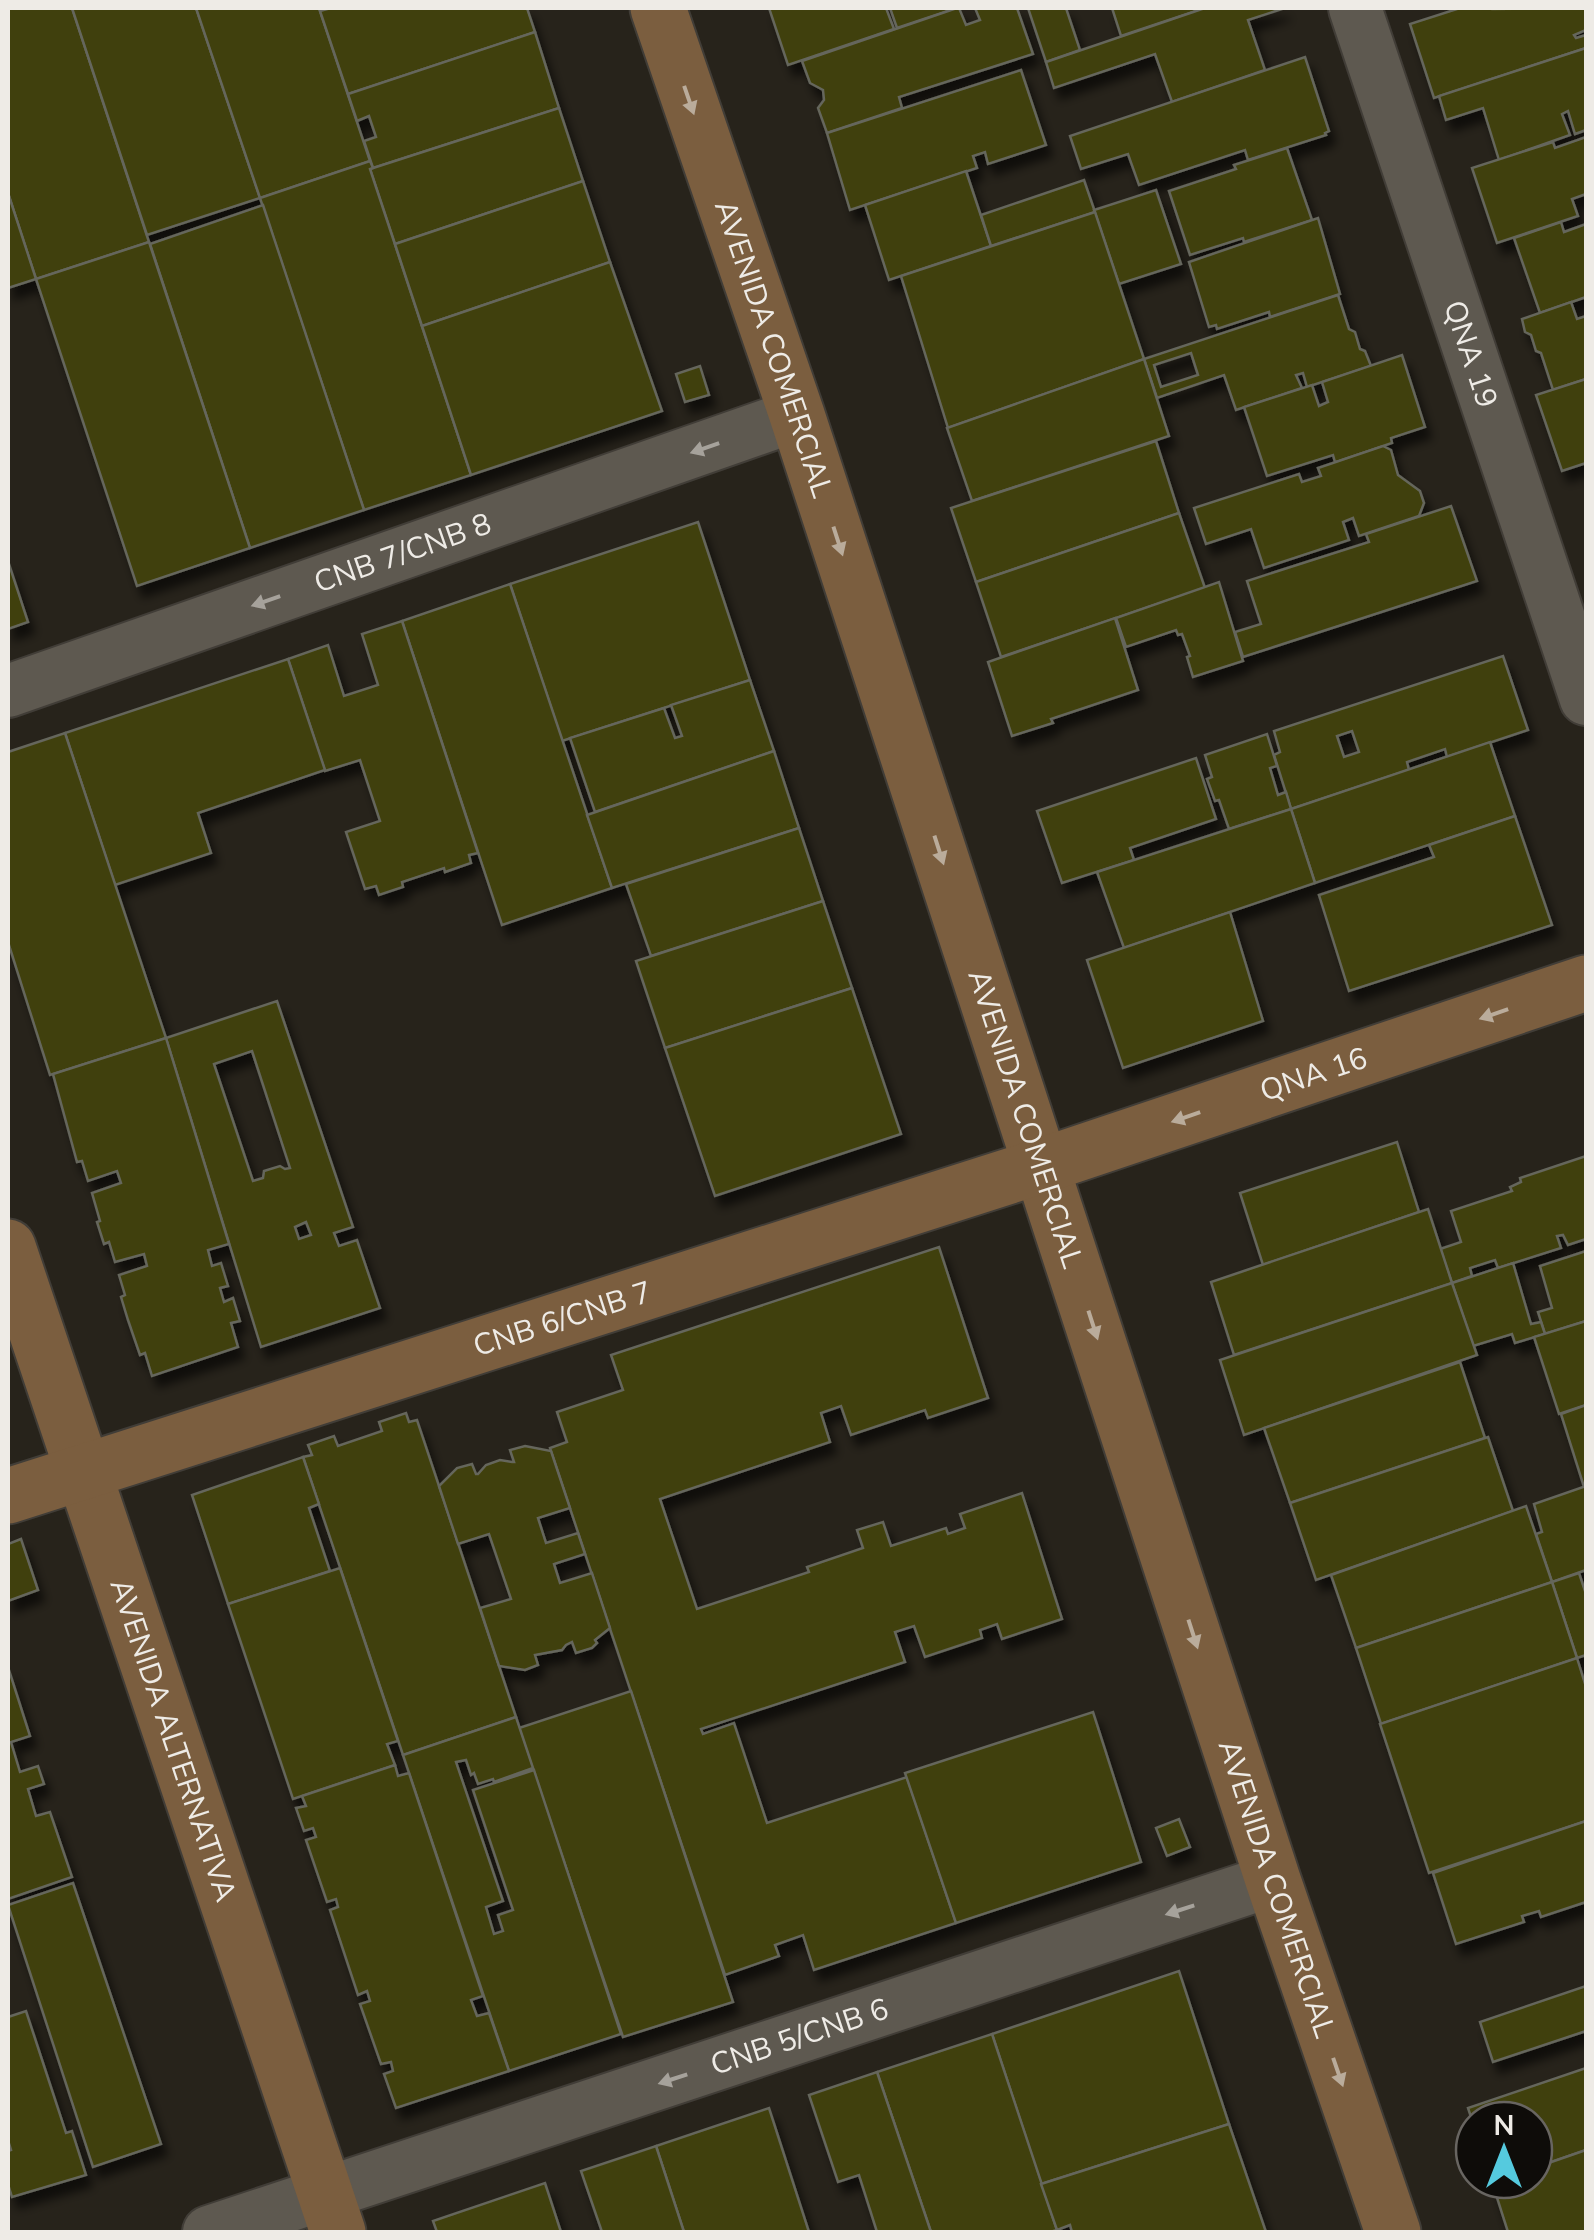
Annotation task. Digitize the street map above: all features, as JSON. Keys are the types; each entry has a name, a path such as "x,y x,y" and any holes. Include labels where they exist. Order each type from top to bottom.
{"street":[{"name":"AVENIDA COMERCIAL","path":"658,8 797,416 1273,1880 1393,2232"},
{"name":"QNA 19","path":"1355,8 1586,700"},
{"name":"CNB 7/CNB 8","path":"8,691 797,416"},
{"name":"QNA 16","path":"1042,1166 1586,983"},
{"name":"CNB 6/CNB 7","path":"8,1496 1042,1166"},
{"name":"AVENIDA ALTERNATIVA","path":"8,1247 332,2213"},
{"name":"CNB 5/CNB 6","path":"209,2232 332,2213 1273,1880"}],"building":[{"path":"8,8 72,8 149,242 36,279 8,193"},
{"path":"72,8 196,8 260,198 147,235"},
{"path":"196,8 319,8 370,161 260,198"},
{"path":"527,8 535,32 348,94 320,11"},
{"path":"769,8 886,8 894,29 788,65"},
{"path":"890,8 957,8 897,28"},
{"path":"959,8 966,25 980,20 975,8 1017,8 1033,54 899,97 902,108 827,133 818,108 824,100 823,90 810,83 802,61"},
{"path":"1028,8 1066,8 1080,50 1046,62"},
{"path":"1112,8 1205,8 1121,36"},
{"path":"1205,8 1285,8 1248,20 1265,70 1172,102 1155,54 1054,88 1046,62"},
{"path":"1460,8 1586,8 1586,30 1574,35 1586,35 1586,48 1434,98 1410,24"},
{"path":"535,32 559,108 373,168 364,141 376,137 369,116 357,121 348,94"},
{"path":"1586,48 1586,130 1575,134 1568,111 1562,114 1570,135 1499,160 1483,108 1446,120 1439,96"},
{"path":"1305,57 1329,131 1326,135 1248,160 1245,150 1139,185 1128,154 1081,169 1070,136"},
{"path":"1021,70 1046,145 988,164 985,152 973,156 977,168 850,210 827,133"},
{"path":"559,108 583,181 395,244 370,169"},
{"path":"1586,137 1586,194 1572,199 1578,216 1497,243 1472,168 1553,142 1555,148"},
{"path":"1287,148 1312,220 1190,255 1169,191"},
{"path":"370,161 471,475 364,510 260,198"},
{"path":"966,171 991,246 889,280 865,205"},
{"path":"1084,180 1095,212 991,246 981,215"},
{"path":"583,181 610,262 422,326 395,244"},
{"path":"1156,190 1181,264 1119,284 1094,210"},
{"path":"8,193 36,279 8,288"},
{"path":"263,205 364,510 250,548 150,244"},
{"path":"1095,212 1144,359 948,428 901,276"},
{"path":"1318,218 1340,294 1270,317 1269,312 1217,329 1216,325 1209,327 1189,262"},
{"path":"1561,222 1564,232 1586,224 1586,297 1540,313 1514,238"},
{"path":"149,242 250,548 137,586 36,279"},
{"path":"610,262 662,411 471,475 422,326"},
{"path":"1338,295 1349,329 1355,332 1371,366 1307,387 1303,373 1296,375 1302,388 1236,410 1224,375 1157,398 1144,359","holes":["1191,353 1198,375 1161,387 1154,365"]},
{"path":"1571,302 1577,319 1586,316 1586,379 1553,390 1541,353 1525,332 1522,319"},
{"path":"1402,355 1425,427 1339,461 1335,462 1333,455 1267,476 1244,407 1312,385 1319,406 1328,402 1322,382"},
{"path":"1144,359 1169,436 972,501 947,428"},
{"path":"700,366 709,395 685,402 676,374"},
{"path":"1586,379 1586,463 1562,471 1536,395"},
{"path":"1156,441 1179,513 976,582 951,508"},
{"path":"1383,446 1391,450 1398,475 1420,491 1424,503 1419,516 1359,536 1353,518 1343,522 1349,540 1264,568 1251,529 1206,544 1194,508 1299,474 1302,482 1321,476 1318,468"},
{"path":"1451,506 1477,581 1243,657 1235,632 1261,624 1247,581 1369,542 1366,534"},
{"path":"1179,513 1205,588 1001,657 976,582"},
{"path":"698,522 750,680 562,741 510,584"},
{"path":"8,561 28,622 8,629"},
{"path":"1219,582 1243,661 1193,677 1187,657 1190,656 1182,634 1178,635 1176,630 1126,647 1116,618"},
{"path":"510,584 612,888 502,925 402,621"},
{"path":"1115,618 1138,690 1012,736 988,662"},
{"path":"402,621 478,853 469,855 471,863 402,882 403,887 379,895 376,886 365,889 346,832 380,821 360,760 325,771 288,659 328,645 344,696 378,685 362,634"},
{"path":"1503,656 1528,730 1447,757 1445,749 1407,762 1409,770 1291,809 1274,755 1280,752 1274,731","holes":["1352,731 1359,752 1344,757 1337,736"]},
{"path":"288,659 325,770 198,813 211,853 115,885 65,733"},
{"path":"750,680 774,751 595,812 570,738 664,708 675,738 682,736 671,705"},
{"path":"65,733 166,1038 50,1075 8,942 8,752"},
{"path":"1267,734 1277,766 1270,768 1278,795 1286,792 1291,809 1229,829 1207,779 1212,777 1205,755"},
{"path":"1490,742 1515,816 1315,883 1291,809"},
{"path":"774,751 799,828 612,888 587,815"},
{"path":"1196,758 1216,819 1130,848 1134,860 1062,883 1037,811"},
{"path":"1291,809 1315,883 1124,948 1097,872"},
{"path":"1515,816 1552,925 1349,991 1319,895 1434,857 1429,845"},
{"path":"799,828 823,901 651,956 626,884"},
{"path":"823,901 852,988 665,1048 636,961"},
{"path":"1230,912 1263,1021 1123,1068 1087,960"},
{"path":"852,988 901,1134 715,1196 665,1048"},
{"path":"277,1001 353,1227 334,1233 339,1246 357,1240 380,1308 261,1347 166,1038","holes":["252,1051 290,1168 280,1166 264,1171 263,1178 253,1181 214,1064","306,1222 311,1235 299,1239 295,1227"]},
{"path":"166,1038 229,1244 208,1250 212,1266 221,1263 228,1286 220,1288 224,1302 233,1298 240,1321 231,1323 238,1347 152,1376 128,1320 119,1275 147,1266 144,1254 115,1262 109,1242 104,1244 92,1193 121,1183 117,1171 88,1181 82,1161 77,1162 53,1074"},
{"path":"1397,1142 1419,1212 1263,1265 1240,1193"},
{"path":"1586,1156 1586,1239 1568,1245 1563,1235 1557,1236 1561,1248 1498,1268 1495,1260 1470,1268 1472,1276 1452,1283 1440,1249 1461,1242 1451,1211 1512,1191 1510,1187 1521,1182 1520,1178"},
{"path":"1428,1209 1452,1283 1234,1355 1211,1282"},
{"path":"939,1247 988,1398 928,1418 925,1410 851,1435 841,1406 821,1413 830,1442 660,1499 697,1609 809,1572 807,1567 863,1548 857,1530 883,1522 891,1546 946,1528 948,1534 965,1528 960,1514 1022,1493 1062,1619 1002,1639 997,1624 980,1630 982,1638 925,1657 914,1626 895,1632 905,1662 701,1729 703,1734 734,1723 767,1823 907,1777 956,1923 814,1970 803,1935 775,1945 779,1956 725,1975 550,1448 567,1442 557,1412 623,1390 611,1355"},
{"path":"1586,1251 1586,1321 1545,1334 1538,1312 1552,1308 1540,1266"},
{"path":"1513,1263 1531,1324 1541,1322 1545,1334 1515,1343 1512,1334 1473,1346 1452,1283"},
{"path":"1452,1283 1477,1355 1244,1435 1220,1360"},
{"path":"1586,1321 1586,1405 1559,1414 1534,1337"},
{"path":"1460,1362 1485,1438 1290,1503 1264,1428"},
{"path":"1586,1405 1586,1486 1584,1487 1561,1414"},
{"path":"406,1413 409,1422 417,1420 516,1717 403,1755 303,1457 312,1455 308,1445 334,1436 338,1446 382,1431 379,1422"},
{"path":"1488,1437 1513,1511 1316,1580 1290,1503"},
{"path":"525,1446 551,1451 570,1508 538,1518 546,1543 578,1533 585,1554 554,1564 560,1583 592,1573 610,1628 595,1640 592,1648 576,1653 572,1642 562,1650 535,1655 538,1665 525,1670 499,1666 480,1608 511,1599 489,1534 458,1544 439,1486 457,1468 472,1464 478,1474 486,1465 500,1460 514,1462 510,1450"},
{"path":"303,1457 319,1504 309,1508 330,1571 228,1604 192,1495"},
{"path":"1586,1486 1586,1570 1552,1582 1536,1534 1542,1532 1534,1504"},
{"path":"1526,1506 1552,1582 1356,1648 1331,1575"},
{"path":"21,1539 38,1590 8,1601 8,1544"},
{"path":"340,1568 398,1741 387,1744 395,1765 293,1799 228,1604"},
{"path":"1579,1573 1586,1594 1586,1655 1577,1658 1552,1582"},
{"path":"1552,1582 1577,1658 1381,1724 1356,1648"},
{"path":"1577,1658 1586,1687 1586,1821 1429,1873 1380,1724"},
{"path":"8,1667 30,1736 11,1742 20,1772 38,1766 44,1784 28,1789 36,1816 50,1812 72,1877 8,1899"},
{"path":"631,1691 733,2002 623,2037 519,1728"},
{"path":"1093,1712 1141,1862 956,1923 905,1773"},
{"path":"516,1717 533,1768 478,1784 466,1760 456,1762 503,1901 486,1907 494,1934 503,1931 498,1915 513,1910 473,1790 534,1770 621,2034 509,2071 403,1755"},
{"path":"395,1765 398,1776 409,1773 483,1996 471,2000 477,2016 489,2013 509,2071 396,2108 384,2074 393,2071 391,2062 381,2064 360,2004 370,2001 367,1991 358,1995 330,1910 338,1907 336,1899 327,1902 306,1840 316,1837 313,1828 304,1831 296,1808 306,1806 302,1796"},
{"path":"1179,1819 1190,1847 1167,1856 1156,1828"},
{"path":"1586,1821 1586,1902 1541,1917 1539,1911 1522,1916 1524,1922 1456,1944 1433,1873"},
{"path":"73,1883 161,2144 93,2167 8,1905"},
{"path":"1179,1971 1229,2124 1041,2184 992,2034"},
{"path":"1586,1986 1586,2031 1493,2062 1480,2022"},
{"path":"26,2011 66,2133 72,2131 86,2175 12,2197 8,2184 8,2017"},
{"path":"992,2034 1057,2230 931,2232 877,2072"},
{"path":"1586,2068 1586,2150 1554,2161 1554,2100 1492,2100"},
{"path":"877,2072 931,2232 877,2232 859,2175 838,2182 809,2095"},
{"path":"769,2108 809,2232 684,2232 656,2146"},
{"path":"1229,2124 1266,2232 1072,2232 1070,2225 1057,2230 1041,2184"},
{"path":"656,2146 684,2232 602,2232 581,2171"},
{"path":"1586,2150 1586,2232 1508,2232 1498,2200 1554,2200 1554,2161"},
{"path":"545,2183 561,2232 437,2232 433,2221"}]}
